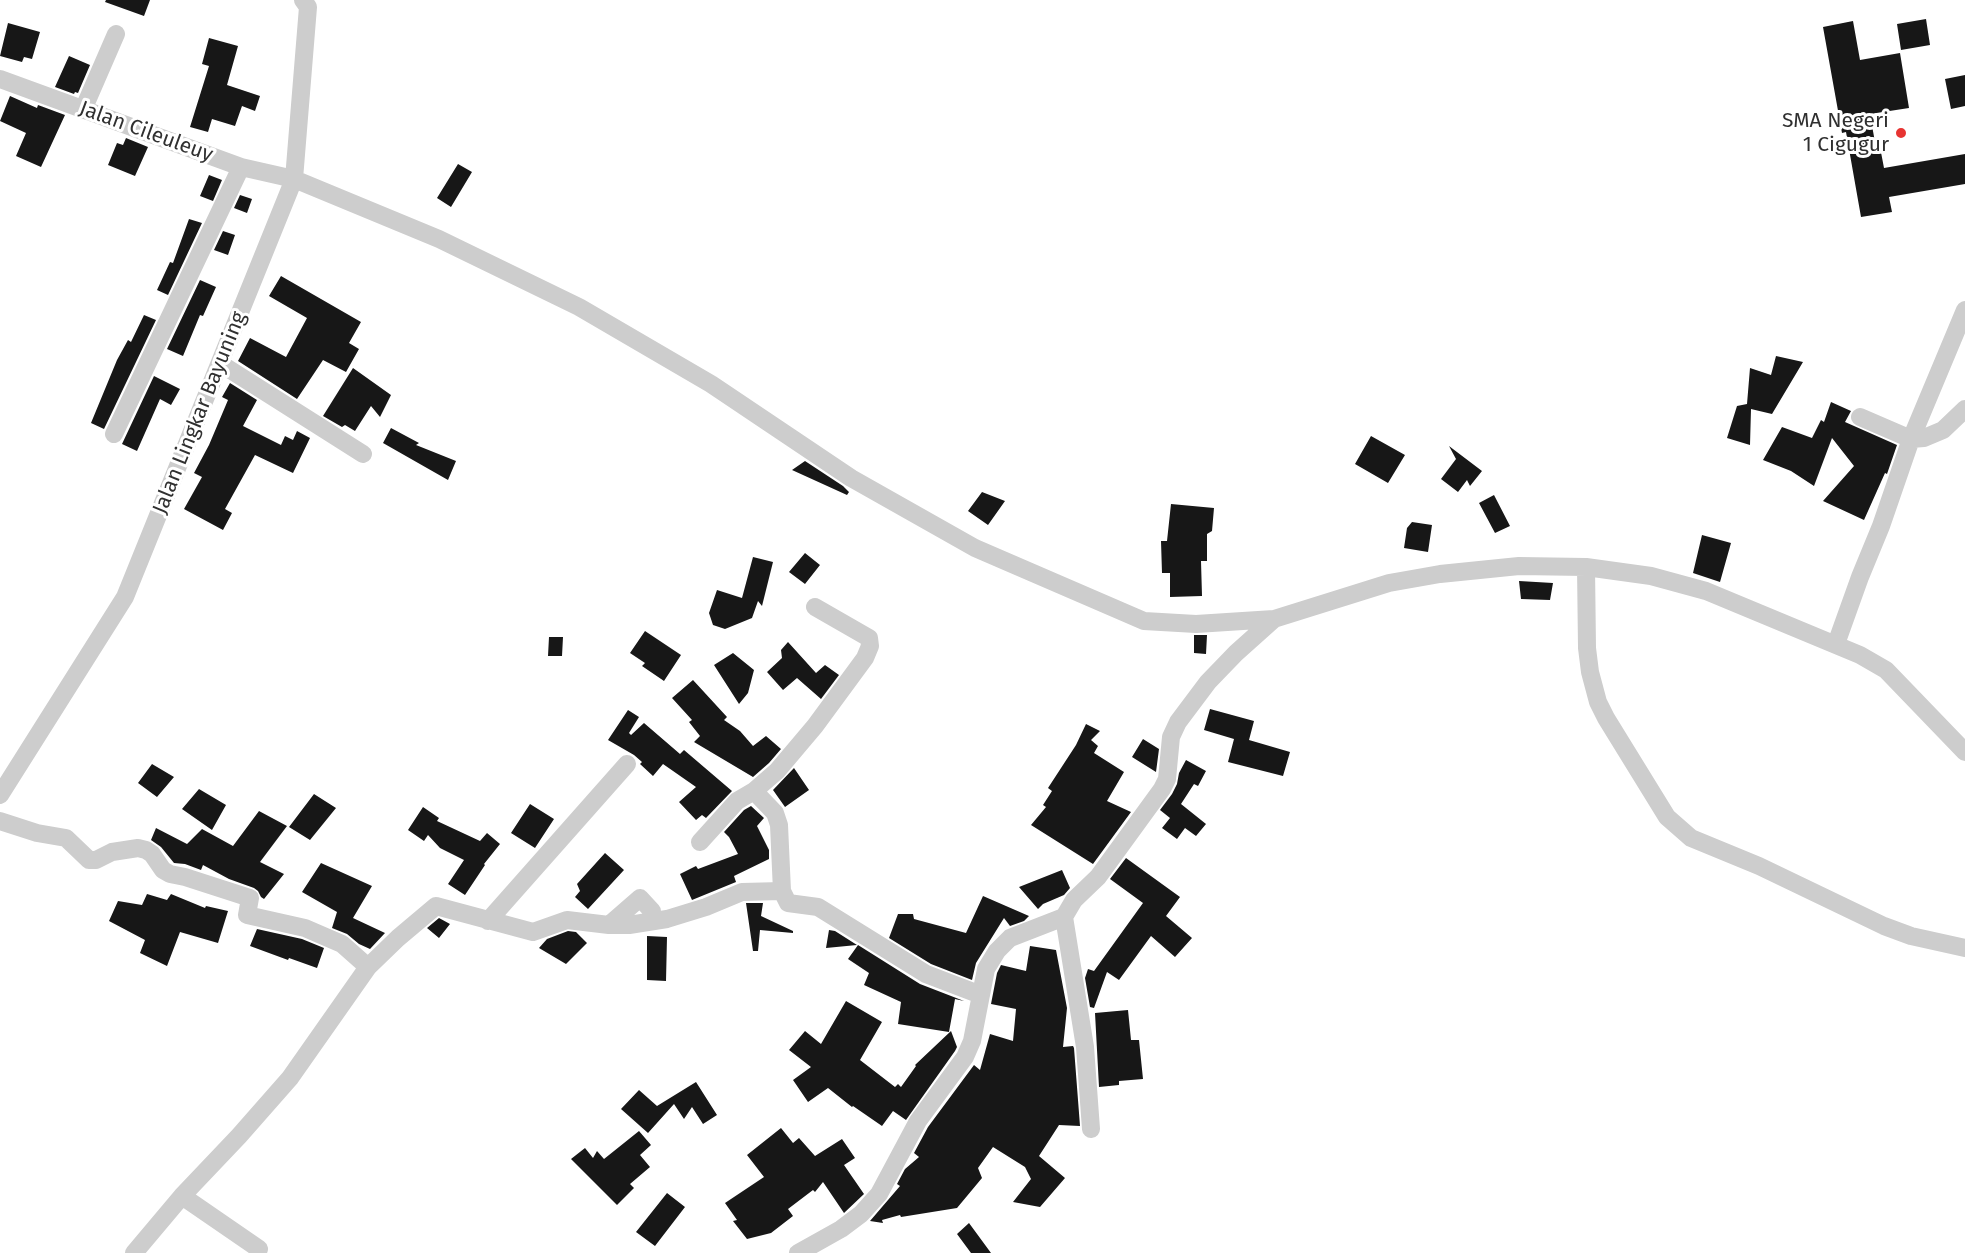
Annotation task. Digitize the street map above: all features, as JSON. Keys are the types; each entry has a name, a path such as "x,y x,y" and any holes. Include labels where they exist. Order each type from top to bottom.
{"street":[{"name":"Jalan Lingkar Bayuning","path":"0,795 125,597 294,179 306,2"},
{"path":"83,110 116,34"},
{"name":"Jalan Cileuleuy","path":"0,79 241,167 294,179 438,239 579,307 711,384 851,478 975,548 1144,621 1196,624 1274,619"},
{"path":"114,434 241,167"},
{"path":"1836,644 1911,439 1965,310"},
{"path":"221,364 363,454"},
{"path":"1860,417 1911,439 1924,438 1943,430 1965,409"},
{"path":"798,1253 841,1229 861,1214 879,1194 918,1121 965,1057 972,1041 986,969 997,951 1010,938 1064,917 1074,900 1098,878 1162,789 1167,779 1171,737 1178,722 1208,682 1274,619 1389,583 1440,574 1519,566 1586,567 1651,576 1706,591 1836,644 1886,670 1965,752"},
{"path":"1586,567 1587,648 1594,688 1606,718 1666,817 1691,838 1760,866 1884,926 1911,936 1965,948"},
{"path":"700,842 737,801 754,791 777,771 815,726 865,658 870,646 869,638 814,607"},
{"path":"488,921 627,764"},
{"path":"754,791 775,813 778,825 782,891 788,903 818,907 926,974 981,995"},
{"path":"0,821 37,833 66,838 76,846 84,858 89,860 96,860 112,852 138,848 146,850 152,854 162,870 170,874 250,898 247,915 305,928 342,944 368,966"},
{"path":"134,1253 182,1196 290,1078 368,966 436,906 533,932 567,920 629,925 667,919 706,907 742,892 782,891"},
{"path":"609,925 640,898 652,911"},
{"path":"1064,917 1085,1047 1091,1129"},
{"path":"182,1196 259,1249"}],"building":[{"path":"106,0 150,0 144,16 105,2"},
{"path":"1926,19 1930,45 1901,50 1897,24"},
{"path":"1853,21 1860,60 1900,53 1909,108 1870,114 1876,148 1880,147 1884,168 1965,154 1965,184 1889,197 1892,212 1861,217 1846,132 1842,133 1823,27"},
{"path":"8,23 40,32 32,59 24,57 22,62 0,56"},
{"path":"209,38 238,46 227,85 260,96 255,111 242,106 235,126 212,119 208,132 190,127 209,66 202,64"},
{"path":"69,56 90,65 78,93 74,94 55,87"},
{"path":"1965,75 1965,106 1951,109 1945,79"},
{"path":"10,96 37,108 38,105 65,115 41,167 16,156 26,133 0,121"},
{"path":"126,138 148,147 135,176 108,165 117,143 123,145"},
{"path":"458,164 472,172 451,207 437,198"},
{"path":"209,175 222,180 213,201 200,196"},
{"path":"240,195 252,199 247,213 234,208"},
{"path":"189,219 202,223 168,295 157,290 170,262 173,263"},
{"path":"223,231 235,235 228,255 214,250"},
{"path":"281,276 361,322 349,343 359,349 346,372 323,360 297,399 238,361 250,338 286,357 307,318 269,296"},
{"path":"200,280 216,287 203,316 200,315 183,356 167,349"},
{"path":"144,315 156,320 104,429 91,423 117,360 128,340 131,342"},
{"path":"1776,356 1803,362 1772,414 1751,409 1750,445 1727,438 1737,406 1747,404 1750,368 1771,375"},
{"path":"353,368 391,395 380,417 371,406 355,431 345,425 342,427 323,416"},
{"path":"154,376 180,389 171,405 160,399 137,451 122,444"},
{"path":"230,383 257,400 243,426 281,445 285,436 293,440 297,431 310,438 293,473 255,455 225,509 232,513 223,530 184,509 202,477 194,473 228,400 222,397"},
{"path":"1831,402 1851,411 1845,422 1897,445 1887,474 1885,473 1864,520 1823,501 1854,466 1832,438 1814,486 1791,471 1763,460 1782,427 1812,438 1821,420 1824,422"},
{"path":"391,428 419,443 416,445 456,461 448,480 383,443"},
{"path":"1371,436 1405,455 1388,483 1355,464"},
{"path":"1449,446 1482,471 1470,486 1467,480 1458,492 1441,479 1456,459"},
{"path":"805,461 843,486 849,492 847,495 792,470"},
{"path":"982,492 1005,501 988,525 968,511"},
{"path":"1494,495 1510,526 1495,533 1479,503"},
{"path":"1171,504 1214,508 1212,531 1207,534 1207,561 1201,561 1202,596 1170,597 1170,573 1162,573 1161,541 1167,541"},
{"path":"1412,522 1432,525 1428,552 1404,548 1407,528"},
{"path":"1702,535 1731,543 1720,582 1693,573"},
{"path":"805,553 820,565 805,584 789,572"},
{"path":"753,557 773,562 762,606 758,601 752,618 725,629 713,625 709,613 717,590 742,598"},
{"path":"1519,581 1553,583 1550,600 1521,599"},
{"path":"645,631 681,655 664,681 642,666 645,663 630,653"},
{"path":"1194,635 1207,635 1206,654 1194,653"},
{"path":"549,637 563,637 562,656 548,656"},
{"path":"788,642 816,673 825,665 839,675 821,699 797,678 783,690 767,672 782,658 781,650"},
{"path":"733,653 754,670 748,693 739,704 714,665"},
{"path":"693,680 727,717 724,720 740,731 753,746 766,736 781,749 753,777 694,742 700,736 689,722 692,720 672,698"},
{"path":"1210,709 1254,721 1249,740 1290,752 1283,776 1228,762 1234,739 1204,730"},
{"path":"628,710 639,717 629,733 631,735 644,723 680,754 684,750 732,791 706,818 702,815 696,820 679,802 696,787 663,764 653,776 634,755 608,740"},
{"path":"1086,724 1100,731 1091,740 1098,746 1094,753 1124,772 1107,801 1131,812 1093,864 1031,825 1046,807 1043,805 1052,791 1048,788 1076,745"},
{"path":"1143,739 1159,749 1156,772 1132,757"},
{"path":"1186,760 1206,771 1198,786 1194,784 1181,804 1206,824 1196,836 1185,828 1177,839 1162,828 1170,818 1160,810 1172,794"},
{"path":"152,764 174,777 157,797 138,783"},
{"path":"794,768 809,790 785,807 773,790"},
{"path":"199,789 226,805 212,830 182,809"},
{"path":"314,794 336,808 310,840 289,827"},
{"path":"530,804 554,819 535,848 511,833"},
{"path":"751,806 764,818 757,826 769,850 769,859 734,876 736,882 692,900 680,874 696,866 698,869 738,854 724,832 744,810"},
{"path":"423,807 439,818 437,821 480,841 487,833 500,844 484,864 465,895 448,884 464,860 440,848 428,835 424,841 408,830"},
{"path":"259,811 287,826 260,862 284,874 264,899 254,888 229,879 203,865 201,870 174,863 161,847 151,840 156,828 187,844 202,829 233,846"},
{"path":"605,853 624,870 588,909 575,897 580,891 577,884"},
{"path":"1126,858 1180,897 1166,916 1192,938 1175,957 1151,936 1119,980 1107,972 1094,1008 1090,1007 1085,978 1088,969 1094,971 1143,903 1110,879"},
{"path":"321,863 372,886 353,918 385,933 370,949 359,944 347,934 332,928 337,912 302,892"},
{"path":"1062,870 1070,888 1064,895 1043,904 1038,909 1019,887"},
{"path":"147,894 167,900 171,894 205,908 206,906 228,911 218,943 180,932 167,966 140,953 145,940 109,921 118,901 142,905"},
{"path":"983,896 1029,916 1024,921 1010,926 1004,918 976,963 972,980 931,964 889,938 898,914 913,914 914,919 966,933"},
{"path":"746,903 763,903 761,916 793,933 760,930 758,951 753,951"},
{"path":"439,918 450,924 439,938 427,928"},
{"path":"257,929 302,939 324,948 317,968 250,946"},
{"path":"829,930 835,931 857,945 826,948"},
{"path":"568,931 576,932 587,943 566,964 539,948 547,939"},
{"path":"647,936 667,937 666,981 647,980"},
{"path":"858,945 920,984 964,1001 955,999 949,1032 898,1024 901,1002 864,985 869,973 848,959"},
{"path":"1030,946 1056,950 1067,1008 1063,1047 1073,1046 1074,1048 1080,1126 1059,1125 1039,1156 1065,1178 1040,1207 1013,1202 1031,1179 1025,1167 993,1147 978,1168 982,1178 957,1208 901,1217 900,1215 882,1220 883,1223 870,1221 900,1186 897,1184 905,1169 919,1157 914,1153 928,1127 974,1065 980,1070 990,1034 1013,1041 1016,1009 991,1004 997,973 1001,965 1026,971"},
{"path":"846,1001 882,1022 860,1060 895,1087 898,1084 901,1087 915,1065 951,1031 957,1047 955,1051 906,1120 893,1111 882,1126 828,1088 808,1102 793,1080 811,1067 789,1050 805,1031 821,1044"},
{"path":"1128,1010 1131,1040 1139,1040 1143,1079 1119,1081 1119,1085 1099,1087 1095,1013"},
{"path":"696,1082 717,1115 703,1124 692,1107 684,1119 674,1104 648,1133 621,1109 639,1090 657,1106"},
{"path":"781,1128 793,1143 799,1138 815,1156 842,1139 855,1158 844,1165 864,1194 844,1213 823,1182 815,1192 813,1190 788,1209 793,1216 771,1233 747,1239 733,1221 737,1220 725,1203 764,1177 747,1155"},
{"path":"639,1131 651,1145 640,1155 650,1167 630,1184 634,1188 617,1205 571,1159 585,1148 593,1158 597,1151 604,1159"},
{"path":"667,1193 685,1207 655,1246 636,1232"},
{"path":"969,1223 991,1253 971,1253 957,1234"}],"place":[{"name":"SMA Negeri 1 Cigugur","path":"1901,133"}]}
